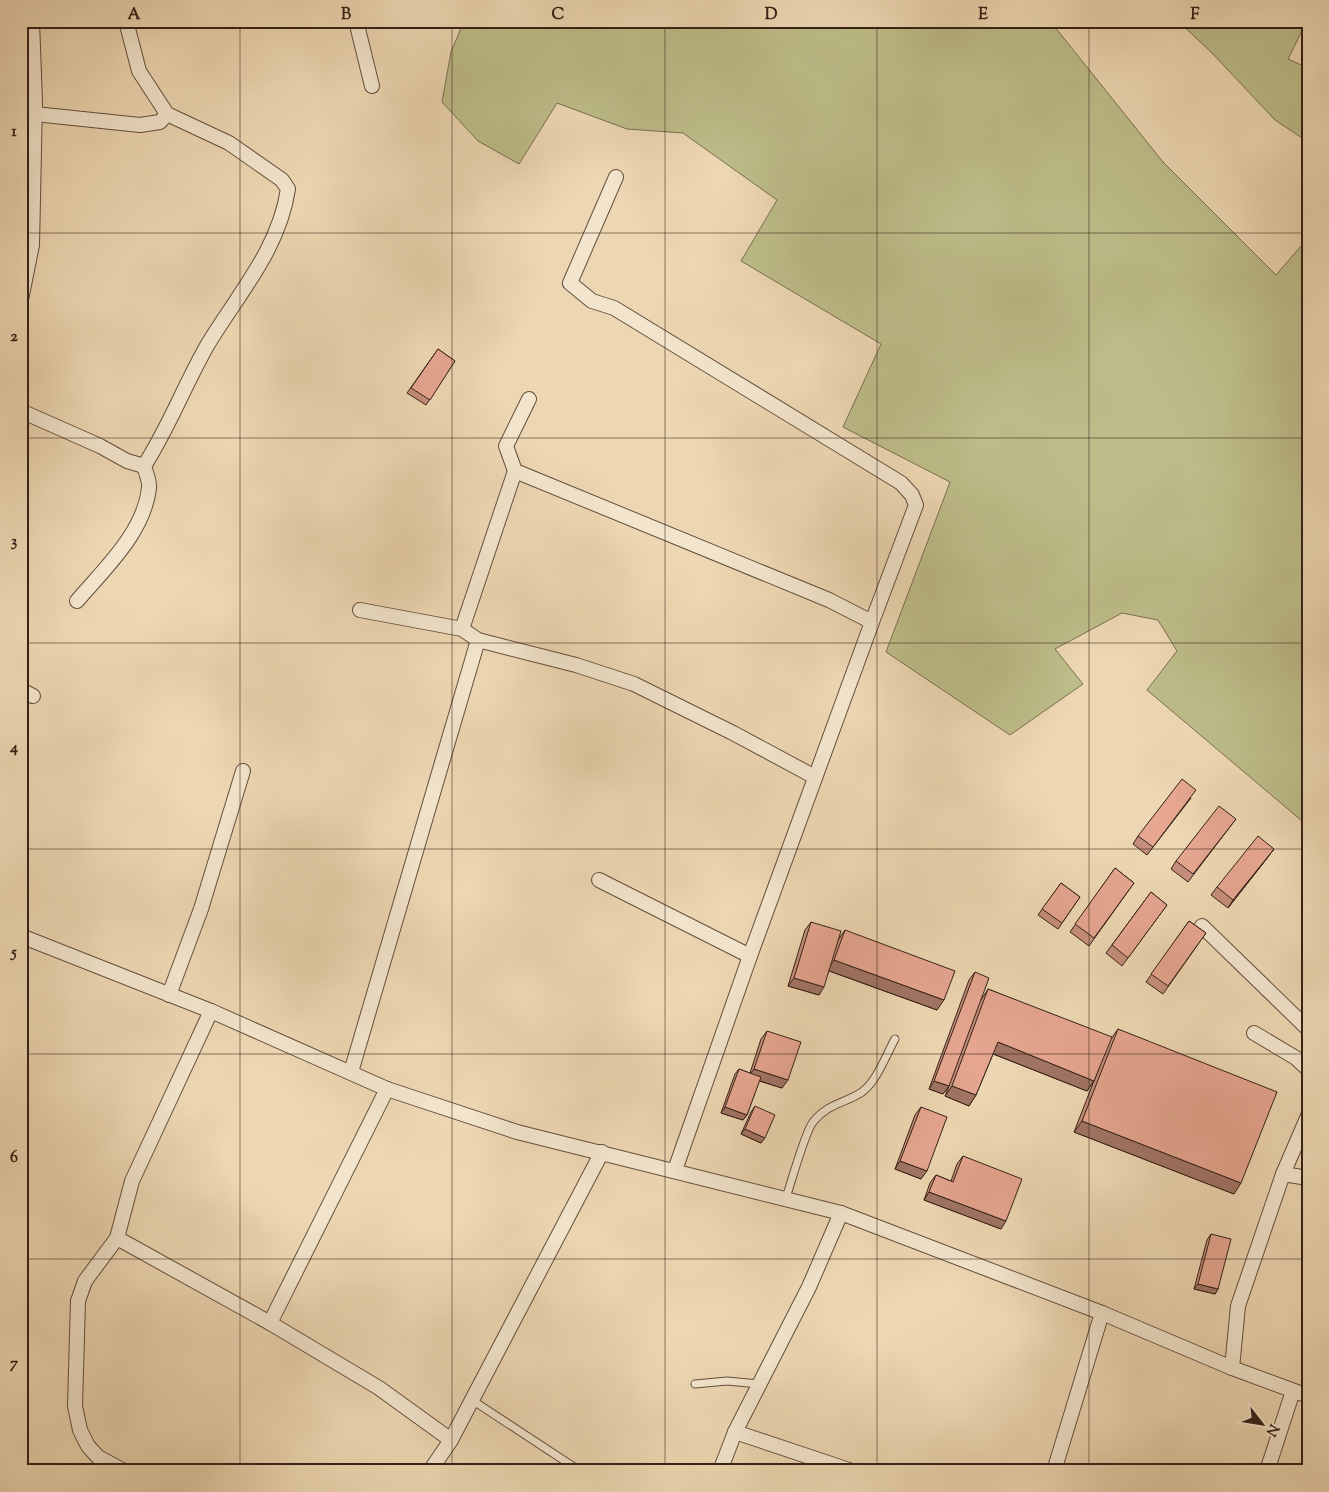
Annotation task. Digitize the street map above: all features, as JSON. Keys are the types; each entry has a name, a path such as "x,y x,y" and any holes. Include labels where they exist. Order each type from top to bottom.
{"street":[{"path":"21,300 32,246 35,114 32,21"},
{"path":"77,601 127,541 142,513 150,487 144,466 158,444 208,345 262,264 285,211 288,189 282,180 229,143 167,114 139,71 126,21"},
{"path":"356,21 372,86"},
{"path":"35,114 140,125 160,122 167,114"},
{"path":"616,177 570,284 592,301 614,308 901,483 912,495 916,505 750,956 675,1170"},
{"path":"462,629 515,471 506,446 529,399"},
{"path":"21,411 100,446 127,461 144,466"},
{"path":"515,471 829,600 872,622"},
{"path":"360,610 462,629 478,640 576,666 634,684 733,733 815,777"},
{"path":"350,1072 478,640"},
{"path":"168,995 201,909 243,771"},
{"path":"599,880 750,956"},
{"path":"1202,926 1308,1029"},
{"path":"21,936 211,1011 387,1089 517,1132 675,1170 840,1213 1102,1313 1232,1368 1308,1396"},
{"path":"124,1471 98,1457 88,1446 80,1430 75,1406 78,1301 85,1281 117,1238 132,1181 211,1011"},
{"path":"1254,1032 1296,1058 1308,1069"},
{"path":"270,1323 387,1089"},
{"path":"1232,1368 1238,1306 1283,1174 1308,1116"},
{"path":"430,1471 451,1440 602,1152"},
{"path":"1283,1174 1308,1178"},
{"path":"720,1471 735,1432 809,1286 840,1213"},
{"path":"117,1238 270,1323 379,1388 451,1440"},
{"path":"1054,1471 1102,1313"},
{"path":"1267,1471 1293,1391"},
{"path":"735,1432 852,1471"}],"lane":[{"path":"786,1198 812,1123 829,1108 862,1092 874,1078 895,1040"},
{"path":"695,1384 727,1381 759,1384"},
{"path":"472,1400 574,1467"}],"green space":[{"path":"464,21 1050,21 1163,162 1276,275 1308,238 1308,826 1147,690 1177,651 1158,620 1122,613 1055,649 1083,684 1010,735 886,652 950,482 843,427 881,344 741,261 777,200 683,133 627,129 557,103 519,164 478,141 442,102 451,52"},
{"path":"1178,21 1307,21 1288,59 1308,68 1308,142 1275,120 1211,52"}],"building":[{"path":"438,349 455,361 430,400 411,388"},
{"path":"1182,779 1196,790 1153,847 1138,836"},
{"path":"1219,806 1236,819 1193,874 1176,861"},
{"path":"1258,836 1274,849 1233,900 1217,887"},
{"path":"1115,868 1134,883 1094,938 1075,924"},
{"path":"1061,883 1080,897 1062,923 1042,909"},
{"path":"1151,892 1167,905 1128,958 1112,945"},
{"path":"1189,921 1206,933 1168,986 1151,974"},
{"path":"811,922 841,931 824,987 794,978"},
{"path":"845,930 955,971 944,1000 834,960"},
{"path":"975,972 989,978 949,1086 934,1081"},
{"path":"988,989 1112,1037 1094,1081 998,1042 976,1095 952,1086"},
{"path":"1118,1029 1277,1092 1241,1183 1082,1121"},
{"path":"767,1031 801,1042 788,1080 754,1069"},
{"path":"739,1069 761,1077 747,1115 725,1107"},
{"path":"755,1106 775,1115 765,1138 745,1129"},
{"path":"921,1107 947,1117 927,1171 900,1161"},
{"path":"963,1156 1022,1179 1006,1221 929,1192 936,1175 953,1182"},
{"path":"1211,1234 1231,1239 1218,1289 1198,1284"}]}
